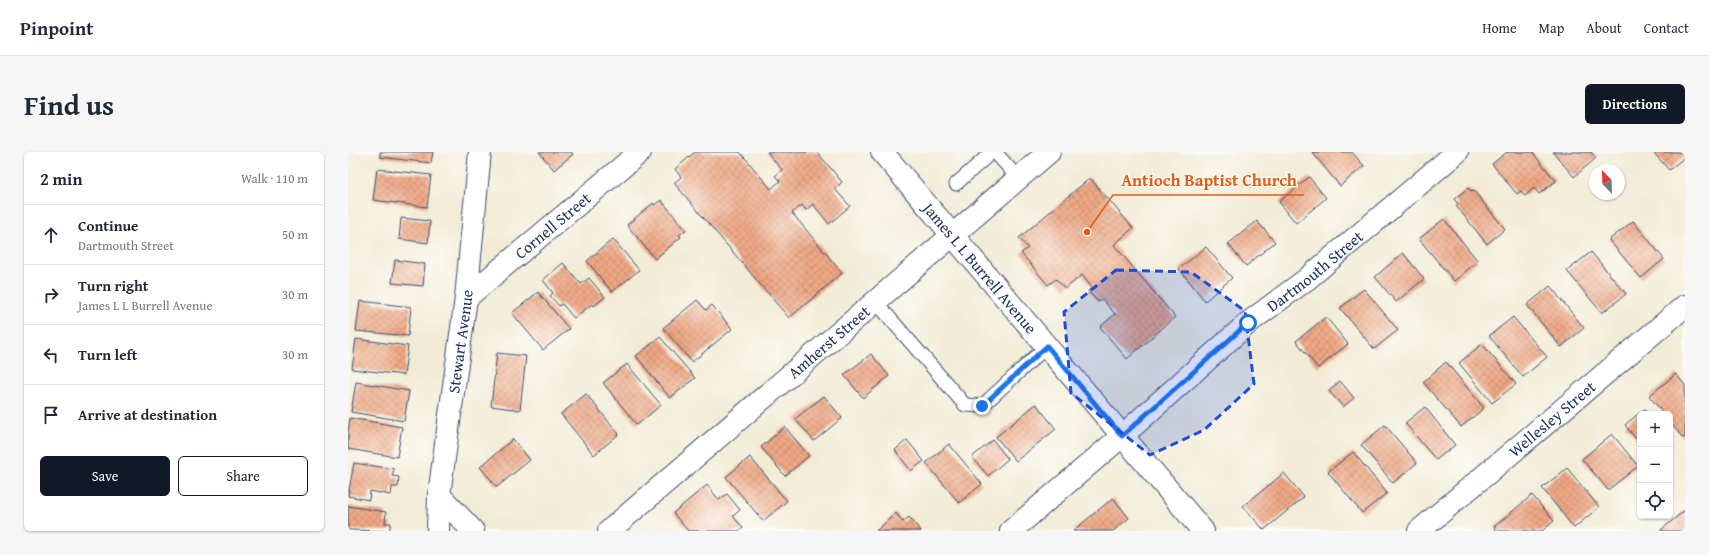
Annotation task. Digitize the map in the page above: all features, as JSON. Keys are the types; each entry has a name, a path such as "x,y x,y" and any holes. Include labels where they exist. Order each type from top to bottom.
{"street":[{"name":"Stewart Avenue","path":"438,531 439,495 466,298 480,152"},
{"name":"Cornell Street","path":"466,298 640,152"},
{"name":"Amherst Street","path":"609,531 1048,152"},
{"name":"Dartmouth Street","path":"1010,531 1122,436 1248,323 1307,279 1456,152"},
{"name":"James L L Burrell Avenue","path":"889,154 952,234 1203,531"},
{"name":"Wellesley Street","path":"1419,531 1685,306"},
{"path":"439,495 473,531"}],"lane":[{"path":"956,184 992,152"},
{"path":"995,152 1018,178"},
{"path":"875,301 965,405 982,406 1047,346"}],"highlighted area":[{"path":"1116,270 1191,272 1245,311 1254,384 1204,430 1150,455 1071,393 1064,312"}],"building":[{"path":"380,152 433,152 431,163 380,157"},
{"path":"539,152 571,152 573,154 554,170"},
{"path":"695,152 740,152 771,189 780,181 775,176 782,170 767,152 817,152 842,182 835,189 850,206 829,224 813,204 806,210 802,205 792,213 842,273 789,318 674,183 681,177 675,169"},
{"path":"1312,152 1352,152 1364,166 1340,186"},
{"path":"1507,152 1532,152 1556,181 1539,194 1534,188 1525,196 1521,191 1517,194 1492,164"},
{"path":"1553,152 1591,152 1596,158 1574,177"},
{"path":"1653,152 1685,152 1685,157 1669,170"},
{"path":"377,169 431,175 427,207 373,200"},
{"path":"1309,177 1326,198 1296,223 1279,202"},
{"path":"1090,178 1133,228 1114,245 1175,317 1127,359 1100,327 1115,314 1102,299 1098,302 1088,291 1092,288 1082,275 1065,289 1056,279 1048,285 1021,253 1028,248 1019,238"},
{"path":"1468,188 1472,192 1474,191 1505,229 1487,244 1456,206 1458,204 1454,199"},
{"path":"661,200 686,230 679,235 681,237 655,259 627,225 653,203 654,205"},
{"path":"401,218 430,221 428,243 399,239"},
{"path":"1444,219 1478,261 1454,281 1419,239"},
{"path":"1257,221 1275,242 1246,266 1228,244"},
{"path":"1633,221 1664,259 1641,278 1609,240"},
{"path":"613,239 639,270 612,292 587,261"},
{"path":"1206,247 1232,278 1205,301 1179,269"},
{"path":"1591,252 1626,294 1602,313 1567,271"},
{"path":"1403,253 1424,279 1396,302 1375,277"},
{"path":"395,260 425,264 423,286 392,283"},
{"path":"563,263 581,284 589,278 605,297 594,306 592,304 574,318 562,304 559,306 550,296 553,293 543,280"},
{"path":"1550,286 1584,328 1561,347 1527,305"},
{"path":"1364,289 1398,330 1374,349 1340,308"},
{"path":"538,292 569,329 543,350 512,313"},
{"path":"697,300 706,310 712,305 732,329 692,362 663,328"},
{"path":"360,301 411,307 408,336 356,331"},
{"path":"1326,317 1348,344 1318,368 1296,341"},
{"path":"1513,317 1547,357 1523,377 1489,336"},
{"path":"660,337 695,378 670,398 636,356"},
{"path":"356,339 408,346 404,375 352,369"},
{"path":"1482,344 1516,384 1492,403 1459,363"},
{"path":"497,353 526,356 520,410 491,406"},
{"path":"871,354 889,376 863,398 844,375"},
{"path":"1446,362 1484,408 1461,427 1423,382"},
{"path":"627,364 661,405 637,425 603,383"},
{"path":"1676,374 1685,385 1685,437 1683,438 1673,426 1673,411 1662,411 1649,396"},
{"path":"1340,381 1354,398 1343,407 1329,391"},
{"path":"356,382 409,391 404,421 351,412"},
{"path":"586,394 619,434 594,455 561,414"},
{"path":"824,396 842,418 814,441 795,419"},
{"path":"1036,404 1056,429 1016,461 996,437"},
{"path":"1425,407 1455,445 1436,460 1405,423"},
{"path":"1637,415 1637,440 1625,425"},
{"path":"350,418 402,427 397,457 348,449"},
{"path":"1385,425 1417,463 1393,483 1361,445"},
{"path":"785,427 809,456 785,476 761,447"},
{"path":"1612,434 1637,465 1637,467 1608,490 1582,459"},
{"path":"513,439 530,460 497,487 480,467"},
{"path":"907,440 924,461 911,471 895,450"},
{"path":"993,440 1008,459 988,476 972,457"},
{"path":"949,444 982,484 959,503 926,463"},
{"path":"1353,452 1387,493 1362,513 1328,472"},
{"path":"750,457 787,501 763,521 726,477"},
{"path":"354,463 394,469 392,476 399,477 398,487 392,487 391,495 370,491 369,500 348,496"},
{"path":"1567,468 1599,507 1574,528 1542,488"},
{"path":"1284,473 1304,497 1264,530 1243,506"},
{"path":"707,485 719,500 727,494 740,510 733,516 743,528 739,531 688,531 673,513"},
{"path":"1532,495 1554,521 1542,531 1497,531 1494,527"},
{"path":"1113,498 1129,518 1113,531 1073,531"},
{"path":"348,506 386,512 385,523 391,523 389,531 348,530"},
{"path":"1685,510 1685,531 1661,530"},
{"path":"896,513 903,522 909,517 921,531 876,531"}],"place":[{"name":"Antioch Baptist Church","path":"1087,232"}],"route":[{"path":"982,406 1047,346 1122,436 1248,323"}]}
